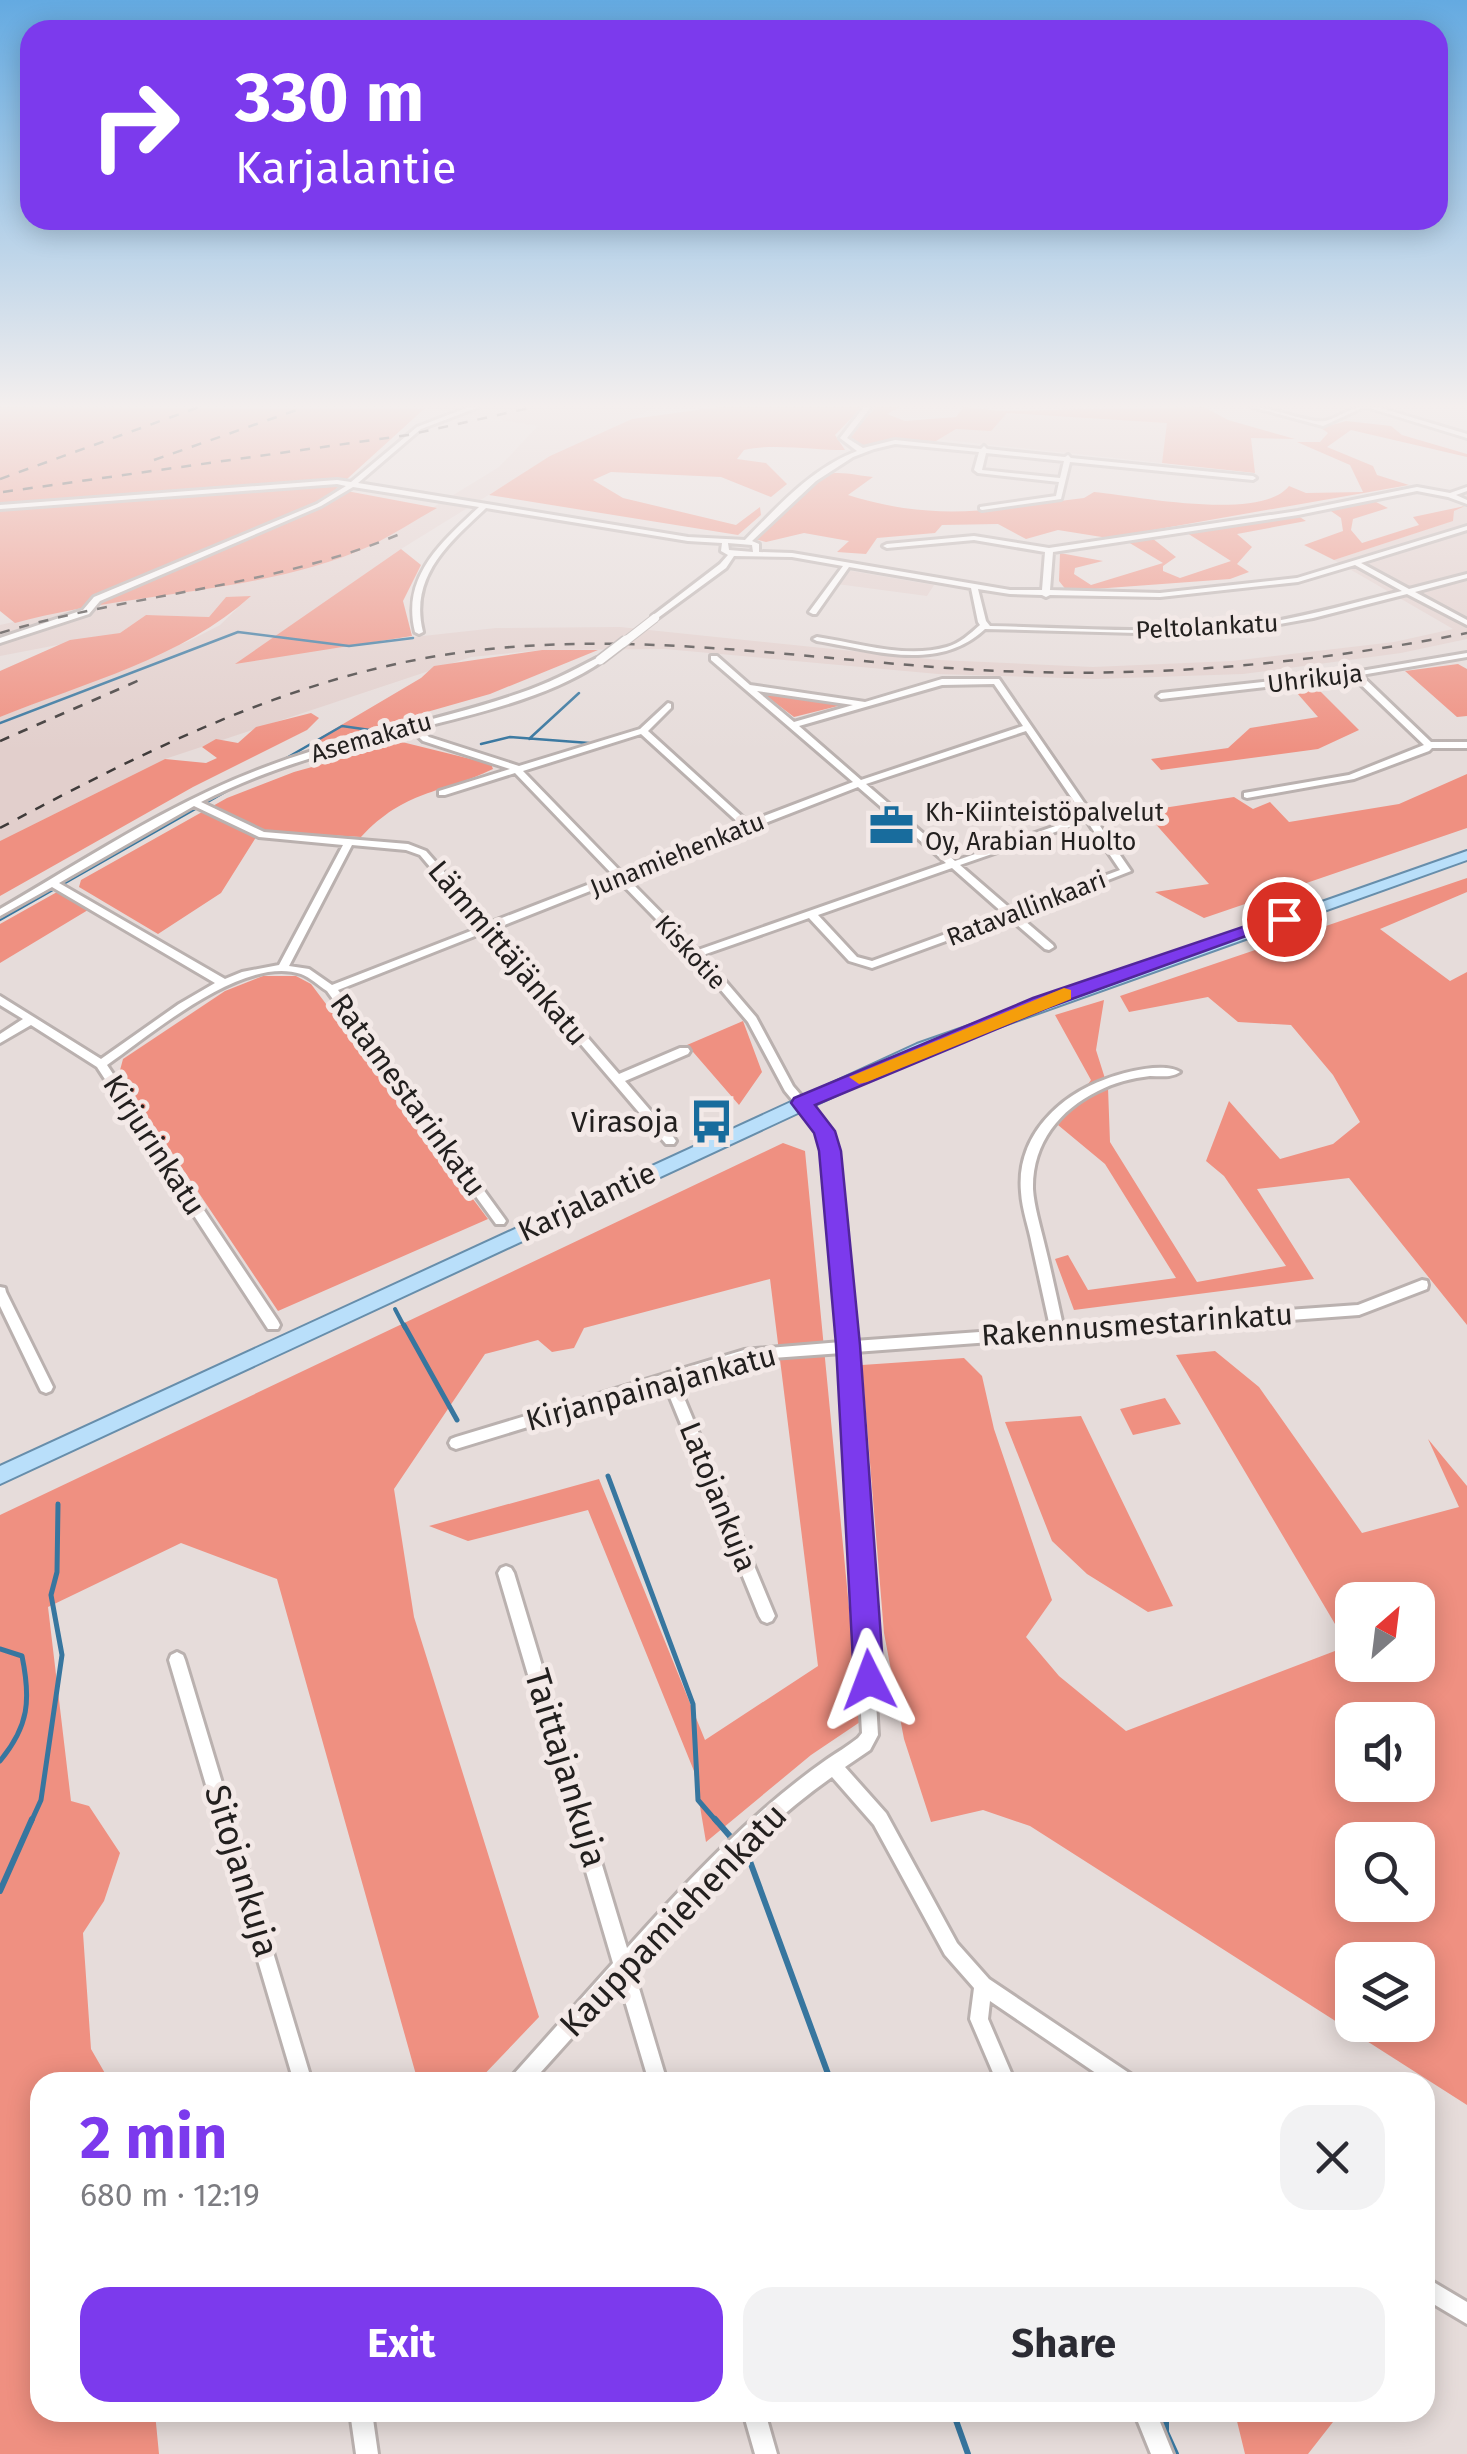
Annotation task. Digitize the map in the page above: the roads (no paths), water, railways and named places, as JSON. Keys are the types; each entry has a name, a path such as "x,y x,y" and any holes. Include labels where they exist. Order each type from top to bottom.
{"main road":[{"name":"Karjalantie","path":"0,1475 802,1103 1040,1003 1467,855"}],"street":[{"path":"0,641 86,612 97,599 280,522"},
{"path":"419,632 412,610 418,584 472,522"},
{"path":"584,522 725,544 748,541 756,544 756,551"},
{"path":"748,541 766,522"},
{"path":"887,546 974,538 1050,550 1241,522"},
{"path":"725,544 723,548 732,554 756,551 1046,595 1220,592 1298,580 1467,528"},
{"path":"1046,595 1050,550"},
{"name":"Asemakatu","path":"0,913 195,803 280,764 550,685 600,660 723,566 732,554"},
{"path":"814,612 847,564"},
{"path":"1358,564 1466,622"},
{"name":"Peltolankatu","path":"984,626 1214,630 1284,622 1467,576"},
{"path":"816,639 943,652 966,646 984,626 974,586"},
{"name":"Uhrikuja","path":"1161,696 1355,674 1467,655"},
{"path":"714,658 1049,947"},
{"path":"1355,674 1429,745"},
{"name":"Ratavallinkaari","path":"794,725 942,682 1001,683 1026,728 1130,876 1010,914 872,965 854,958 811,914"},
{"path":"750,687 863,704"},
{"path":"442,793 643,731 668,706"},
{"name":"Kiskotie","path":"412,726 426,738 515,768 696,954 752,1020 780,1075 824,1131 830,1151 848,1345"},
{"name":"Junamiehenkatu","path":"331,990 858,783 1026,728"},
{"path":"643,731 747,826"},
{"path":"1247,796 1352,778 1429,745 1467,745"},
{"name":"Lämmittäjänkatu","path":"195,803 262,834 416,848 670,1142"},
{"path":"696,954 1089,817"},
{"path":"101,1064 223,983 252,971 284,966 350,842"},
{"path":"52,883 223,983"},
{"name":"Ratamestarinkatu","path":"284,966 312,972 331,990 500,1220"},
{"name":"Kirjurinkatu","path":"0,1000 101,1064 273,1325"},
{"path":"0,1038 30,1020"},
{"path":"616,1080 684,1051"},
{"path":"1057,1329 1024,1170 1034,1140 1049,1118 1069,1101 1131,1074 1174,1072"},
{"name":"Rakennusmestarinkatu","path":"848,1345 1359,1310 1422,1285"},
{"path":"0,1292 46,1387"},
{"name":"Kirjanpainajankatu","path":"456,1443 744,1356 848,1345"},
{"name":"Kauppamiehenkatu","path":"529,2072 626,1964 788,1798 864,1744 872,1724 848,1345"},
{"name":"Latojankuja","path":"669,1378 767,1616"},
{"name":"Taittajankuja","path":"506,1573 655,2072"},
{"name":"Sitojankuja","path":"177,1660 300,2072"},
{"path":"832,1765 880,1819 951,1949 983,1985 1110,2072"},
{"path":"983,1985 979,2019 1002,2072"},
{"path":"1435,2293 1467,2314"},
{"path":"363,2422 368,2454"},
{"path":"757,2422 766,2454"},
{"path":"1149,2422 1162,2454"}],"waterway":[{"path":"0,723 238,632 349,646 413,638"},
{"path":"530,738 579,693"},
{"path":"276,764 342,726 370,730"},
{"path":"481,744 510,737 530,738"},
{"path":"530,738 589,743"},
{"path":"0,920 241,783"},
{"path":"395,1309 405,1328"},
{"path":"404,1325 457,1420"},
{"path":"608,1476 693,1704 698,1800 717,1822"},
{"path":"31,1822 41,1800 62,1655 51,1595 57,1572 58,1504"},
{"path":"0,1649 22,1656 27,1699 17,1736 0,1761"},
{"path":"0,1891 32,1819"},
{"path":"715,1819 735,1842"},
{"path":"741,1849 748,1856 827,2072"},
{"path":"957,2422 968,2454"},
{"path":"1166,2422 1176,2454"}],"railway":[{"path":"0,633 100,608 302,567 400,534"},
{"path":"0,828 109,771 278,698 336,679 457,653 520,646 647,645 963,669 1090,673 1279,662 1467,633"},
{"path":"0,741 142,679"}],"place":[{"name":"Kh-Kiinteistöpalvelut Oy, Arabian Huolto","path":"892,826"},
{"name":"Virasoja","path":"712,1122"}]}
